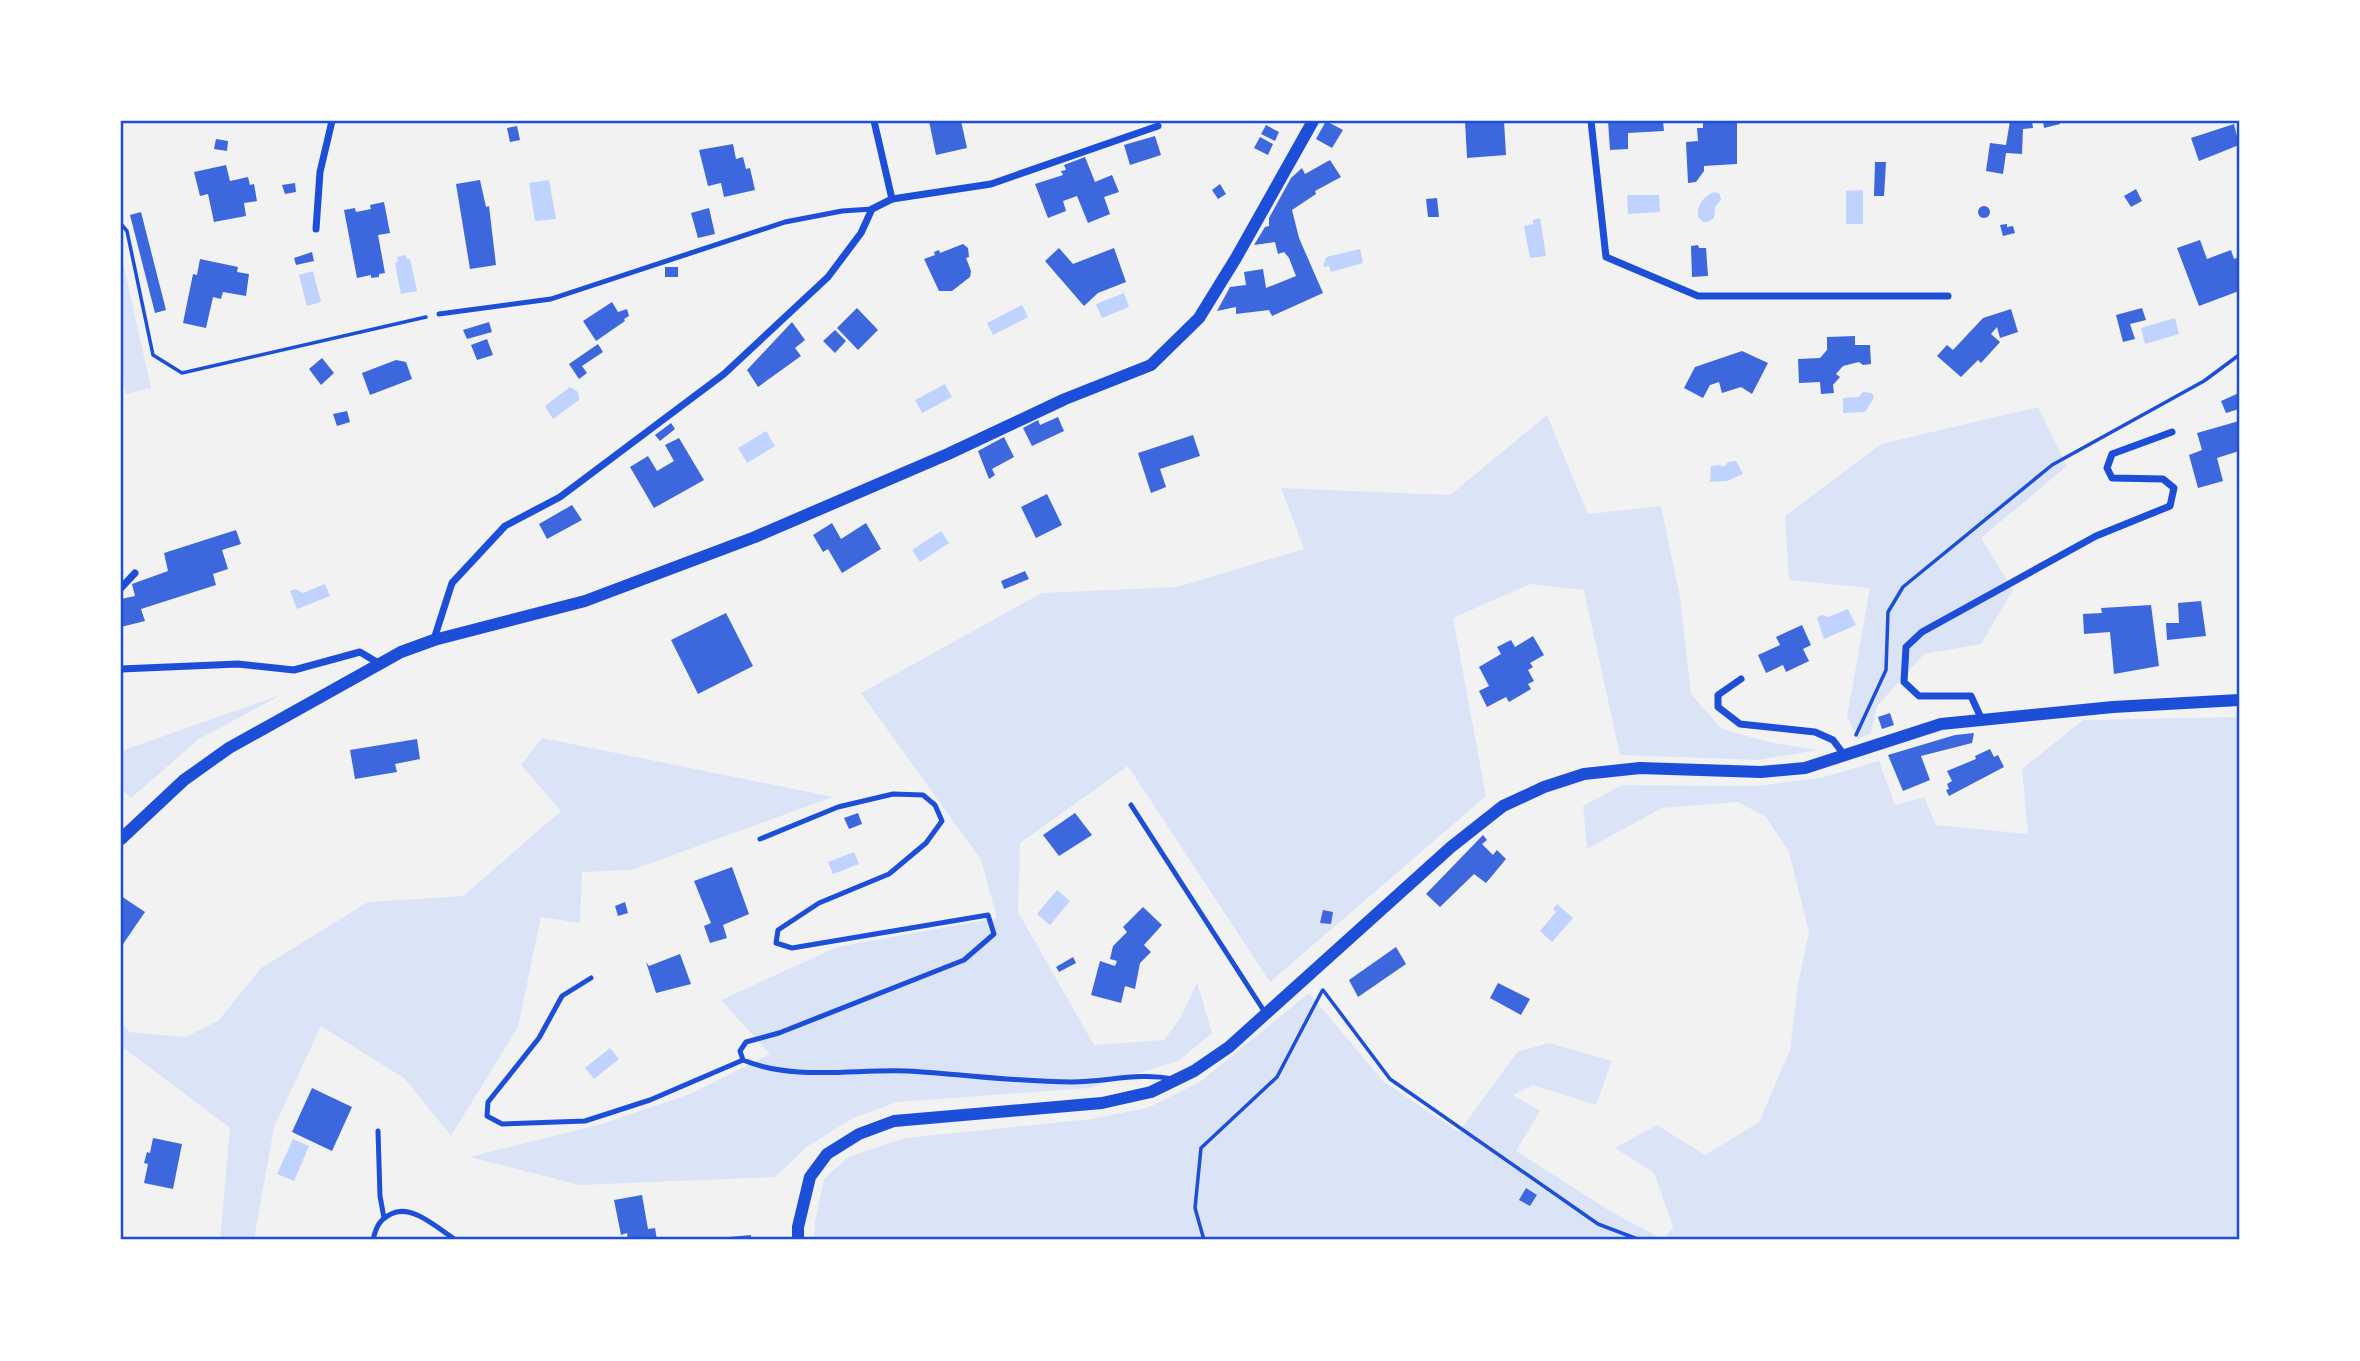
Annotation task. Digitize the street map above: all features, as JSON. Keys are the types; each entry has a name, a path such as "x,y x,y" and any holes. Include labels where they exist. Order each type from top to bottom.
{"street":[{"path":"316,229 320,172 332,121"},
{"path":"874,121 892,199"},
{"path":"121,839 184,780 229,748 401,652 434,640 585,601 755,537 948,454 1065,399 1151,365 1199,318 1313,121"},
{"path":"1591,121 1606,257 1698,296 1948,296"},
{"path":"434,640 452,583 506,526 561,497 724,374 828,277 861,233 872,209 892,199 991,184 1158,126"},
{"path":"1982,720 1971,696 1919,696 1904,682 1906,647 1922,632 2096,536 2170,506 2174,488 2163,479 2112,478 2107,468 2112,454 2172,432"},
{"path":"121,588 135,573"},
{"path":"121,669 238,664 294,670 360,652 380,664"},
{"path":"1741,679 1718,695 1718,707 1740,724 1815,732 1833,740 1845,757"},
{"path":"798,1240 798,1227 810,1177 827,1154 859,1134 894,1121 1102,1103 1151,1091 1194,1071 1229,1047 1451,847 1503,806 1544,787 1584,774 1640,768 1761,772 1805,768 1941,724 2113,707 2239,700"}],"lane":[{"path":"439,314 551,299 785,222 842,211 872,209"},
{"path":"743,1060 740,1051 746,1042 779,1033 964,960 994,934 988,915 792,948 776,943 778,930 819,903 889,874 926,843 942,821 934,805 923,795 893,794 838,807 760,839"},
{"path":"1131,805 1266,1014"},
{"path":"591,978 562,996 539,1038 488,1102 487,1116 502,1124 585,1121 650,1100 743,1060 762,1068 814,1072 905,1071 1073,1082 1154,1075 1176,1080"},
{"path":"378,1131 380,1196 384,1218"},
{"path":"373,1240 375,1228 384,1218 399,1210 413,1212 456,1240"}],"path":[{"path":"121,224 127,231 153,355 182,373 439,314"},
{"path":"1845,757 1886,670 1888,612 1903,587 2052,465 2204,381 2239,355"},
{"path":"1204,1240 1195,1208 1201,1148 1277,1077 1323,990 1390,1079 1598,1224 1640,1240"}],"shaded area":[{"path":"121,254 151,388 126,394 121,369"},
{"path":"2038,407 2067,466 1981,538 2013,590 1981,644 1924,654 1877,706 1871,733 1858,739 1847,717 1870,588 1789,580 1785,516 1881,444"},
{"path":"1547,415 1588,514 1661,506 1680,597 1691,694 1722,729 1769,742 1818,750 1758,760 1620,755 1584,590 1530,584 1453,618 1486,796 1270,982 1128,766 1020,843 1018,912 1094,1045 1164,1040 1181,1017 1197,982 1212,1033 1178,1061 1089,1088 897,1102 853,1118 808,1146 775,1177 580,1185 469,1157 602,1124 690,1094 770,1054 721,1000 837,947 997,918 981,860 861,693 1042,593 1177,587 1304,549 1281,488 1450,495"},
{"path":"283,694 199,739 131,798 121,788 121,751"},
{"path":"2239,717 2239,1240 1664,1240 1673,1227 1654,1173 1615,1148 1657,1125 1705,1155 1759,1122 1790,1050 1798,983 1809,932 1789,852 1766,817 1738,802 1662,808 1587,849 1583,806 1622,785 1757,786 1824,777 1879,761 1895,805 1924,797 1936,825 2028,834 2022,769 2083,720"},
{"path":"542,738 833,797 632,870 582,872 580,923 541,917 518,1027 451,1136 405,1079 321,1026 274,1127 254,1240 220,1240 230,1128 121,1046 121,1022 129,1032 185,1037 219,1020 261,968 368,902 463,896 561,811 521,765"},
{"path":"1309,993 1383,1081 1459,1132 1517,1052 1549,1043 1612,1061 1596,1105 1533,1085 1513,1095 1540,1111 1516,1151 1610,1211 1664,1240 814,1240 824,1179 848,1157 905,1138 1091,1119 1147,1108 1201,1081"}],"water":[{"path":"549,180 556,219 535,221 529,183"},
{"path":"1863,190 1863,224 1846,224 1846,191"},
{"path":"1714,192 1719,193 1721,200 1715,207 1714,218 1703,222 1698,217 1700,205"},
{"path":"1627,195 1659,195 1660,212 1628,214"},
{"path":"1540,218 1546,256 1530,258 1524,226 1533,224 1533,220"},
{"path":"1360,249 1363,263 1331,272 1329,266 1323,267 1326,257"},
{"path":"406,255 407,259 410,259 417,291 401,294 395,263 398,261 397,257"},
{"path":"313,271 321,302 307,306 299,275"},
{"path":"1124,293 1129,307 1102,318 1096,304"},
{"path":"1022,305 1028,317 993,335 987,323"},
{"path":"2175,318 2179,334 2145,344 2141,328"},
{"path":"945,384 952,397 922,413 915,400"},
{"path":"570,387 578,392 579,400 553,419 545,406"},
{"path":"1863,392 1872,393 1874,398 1865,412 1843,413 1843,398 1859,397"},
{"path":"766,431 775,446 747,463 738,448"},
{"path":"1736,461 1743,474 1727,481 1710,482 1711,466 1724,467 1728,462"},
{"path":"941,531 949,543 920,562 912,550"},
{"path":"325,584 330,596 297,609 290,591 295,589 303,593"},
{"path":"1848,609 1856,625 1824,639 1817,618 1821,615 1828,617"},
{"path":"854,852 859,864 833,874 828,862"},
{"path":"1057,890 1070,901 1050,925 1037,914"},
{"path":"1557,904 1573,918 1552,942 1540,931 1556,912 1553,909"},
{"path":"610,1048 619,1059 594,1079 585,1068"},
{"path":"293,1139 309,1146 294,1181 277,1174"}],"building":[{"path":"929,121 961,121 967,148 936,155"},
{"path":"1326,121 1343,130 1332,148 1316,139"},
{"path":"1465,121 1504,121 1506,155 1467,158"},
{"path":"1608,121 1663,121 1664,131 1628,133 1628,149 1610,150"},
{"path":"1703,121 1737,121 1737,164 1704,166 1704,171 1696,182 1688,183 1686,142 1698,141 1697,128 1703,128"},
{"path":"2010,121 2032,121 2033,128 2023,129 2022,154 2006,153 2003,174 1986,171 1990,143 2006,145"},
{"path":"2043,121 2059,121 2060,124 2044,128"},
{"path":"2234,124 2239,145 2199,161 2191,138"},
{"path":"1266,125 1279,132 1275,141 1261,134"},
{"path":"517,126 520,140 510,142 507,128"},
{"path":"1155,136 1161,155 1130,165 1124,145"},
{"path":"1260,137 1273,144 1268,155 1254,148"},
{"path":"216,139 228,141 227,151 214,149"},
{"path":"733,144 736,159 743,157 746,169 750,168 755,190 724,197 721,183 708,186 699,150"},
{"path":"1085,157 1095,182 1112,175 1119,192 1104,197 1110,214 1088,223 1077,196 1063,201 1066,211 1048,218 1035,184 1063,175 1061,171 1066,170 1064,165"},
{"path":"1330,160 1341,177 1315,191 1316,194 1292,210 1299,238 1323,293 1272,316 1269,310 1236,314 1236,307 1217,311 1230,287 1246,285 1244,272 1263,269 1266,288 1296,276 1289,258 1284,252 1278,254 1275,242 1254,245 1265,227 1269,226 1269,218 1291,178 1302,168 1305,174"},
{"path":"1875,162 1886,162 1884,196 1874,196"},
{"path":"226,165 230,181 248,177 250,185 254,184 257,201 244,203 246,216 214,222 208,194 200,196 194,172"},
{"path":"480,180 486,207 489,206 496,265 470,269 456,184"},
{"path":"295,183 296,192 285,194 282,185"},
{"path":"1220,184 1226,194 1218,199 1212,190"},
{"path":"2136,189 2142,201 2131,207 2124,196"},
{"path":"1437,198 1439,217 1428,217 1426,199"},
{"path":"384,202 390,233 378,235 385,273 379,274 379,277 371,278 371,275 357,278 344,210 355,208 356,212 371,209 370,205"},
{"path":"1984,206 1990,212 1984,218 1978,212"},
{"path":"709,208 715,234 698,238 691,213"},
{"path":"141,212 166,310 155,313 130,215"},
{"path":"2007,224 2007,227 2013,226 2015,233 2003,236 2000,225"},
{"path":"2200,240 2207,259 2231,250 2234,259 2239,257 2239,291 2199,306 2177,248"},
{"path":"963,244 968,248 969,257 966,258 971,271 970,277 952,291 939,291 924,259 935,255 934,252 939,250 940,253"},
{"path":"1698,245 1699,248 1706,248 1708,276 1692,277 1691,246"},
{"path":"1059,248 1073,264 1114,248 1126,282 1098,293 1084,306 1045,261"},
{"path":"312,252 314,261 296,265 294,258"},
{"path":"200,259 238,267 237,272 249,274 246,296 223,292 221,299 213,297 206,328 183,323 193,274 197,275"},
{"path":"665,267 678,267 678,277 665,277"},
{"path":"612,302 618,312 627,309 629,316 596,341 583,321"},
{"path":"857,308 878,330 858,350 837,328"},
{"path":"2142,308 2146,320 2130,324 2135,339 2123,342 2116,315"},
{"path":"2011,309 2018,332 2000,338 1997,327 1991,334 2000,342 1981,363 1978,360 1961,377 1937,356 1947,345 1953,350 1983,318"},
{"path":"489,322 492,332 467,339 463,330"},
{"path":"792,322 805,340 795,348 801,356 758,387 747,370"},
{"path":"835,330 846,341 835,353 823,341"},
{"path":"1855,336 1855,345 1870,345 1871,364 1863,365 1859,362 1843,366 1836,374 1840,377 1833,385 1834,393 1821,394 1820,382 1799,383 1798,359 1820,358 1827,350 1827,337"},
{"path":"487,339 493,355 477,360 471,345"},
{"path":"598,344 603,352 582,366 587,373 579,379 569,364"},
{"path":"1742,351 1768,363 1752,394 1741,387 1722,393 1719,382 1710,385 1703,398 1684,388 1695,367"},
{"path":"322,358 334,373 321,385 309,369"},
{"path":"396,360 406,362 412,379 370,395 362,373"},
{"path":"2239,393 2239,409 2226,413 2221,401"},
{"path":"347,411 350,422 337,426 333,414"},
{"path":"1058,417 1064,431 1032,446 1023,428 1038,420 1040,425"},
{"path":"2239,421 2239,451 2217,458 2223,481 2198,488 2189,455 2202,450 2197,433"},
{"path":"671,423 675,429 660,441 655,435"},
{"path":"1193,435 1200,456 1160,469 1166,487 1151,493 1138,453"},
{"path":"1004,437 1014,457 992,469 995,475 989,479 978,451"},
{"path":"679,438 704,480 654,508 630,467 648,456 657,471 674,461 665,445"},
{"path":"1047,494 1062,525 1036,538 1021,507"},
{"path":"572,505 582,520 547,539 539,524"},
{"path":"832,523 841,539 866,523 881,549 842,573 828,549 823,552 813,535"},
{"path":"236,530 241,544 222,550 228,569 213,574 216,585 141,609 145,621 121,627 121,599 135,596 132,584 168,571 164,553"},
{"path":"1025,571 1029,579 1004,589 1001,581"},
{"path":"2201,601 2206,636 2167,640 2166,623 2179,623 2178,603"},
{"path":"2151,605 2159,666 2114,674 2110,632 2084,634 2083,614 2102,613 2101,608"},
{"path":"726,613 753,666 698,694 671,640"},
{"path":"1802,625 1811,645 1803,649 1809,661 1786,672 1783,665 1766,673 1758,655 1780,645 1776,637"},
{"path":"1533,636 1544,655 1530,663 1533,667 1528,670 1534,681 1528,684 1531,689 1509,702 1506,697 1487,707 1479,691 1489,686 1479,667 1501,654 1497,647 1511,640 1515,647"},
{"path":"1890,713 1894,725 1882,729 1878,717"},
{"path":"1974,733 1972,743 1921,756 1930,780 1903,791 1888,755 1955,735"},
{"path":"417,739 420,759 395,764 397,772 355,779 350,750"},
{"path":"1990,749 1994,757 1998,755 2004,767 1949,796 1947,784 1952,781 1947,771 1976,759 1975,756"},
{"path":"858,813 862,824 849,829 844,818"},
{"path":"1075,813 1092,835 1059,856 1043,835"},
{"path":"1483,835 1487,840 1482,844 1493,855 1497,850 1506,859 1486,883 1474,874 1440,907 1426,894"},
{"path":"732,867 749,914 723,925 727,938 710,943 704,926 711,923 694,881"},
{"path":"121,896 145,912 121,947"},
{"path":"625,902 628,913 618,916 615,906"},
{"path":"1143,907 1162,925 1144,945 1151,952 1140,963 1135,989 1125,986 1121,1003 1091,995 1100,961 1115,966 1117,961 1110,959 1113,946 1127,932 1123,927"},
{"path":"1323,910 1333,912 1331,924 1320,923"},
{"path":"1396,947 1406,964 1358,997 1349,980"},
{"path":"680,954 691,984 656,993 646,962 649,966"},
{"path":"1073,957 1076,963 1059,972 1056,967"},
{"path":"1498,983 1530,999 1521,1015 1490,998"},
{"path":"312,1088 352,1107 332,1151 292,1132"},
{"path":"153,1138 182,1144 173,1189 144,1183 148,1164 144,1163 147,1152 150,1153"},
{"path":"1526,1188 1537,1195 1530,1206 1519,1200"},
{"path":"642,1195 648,1229 655,1228 657,1240 628,1240 627,1233 621,1235 614,1200"},
{"path":"751,1235 751,1240 728,1240 728,1237"}]}
